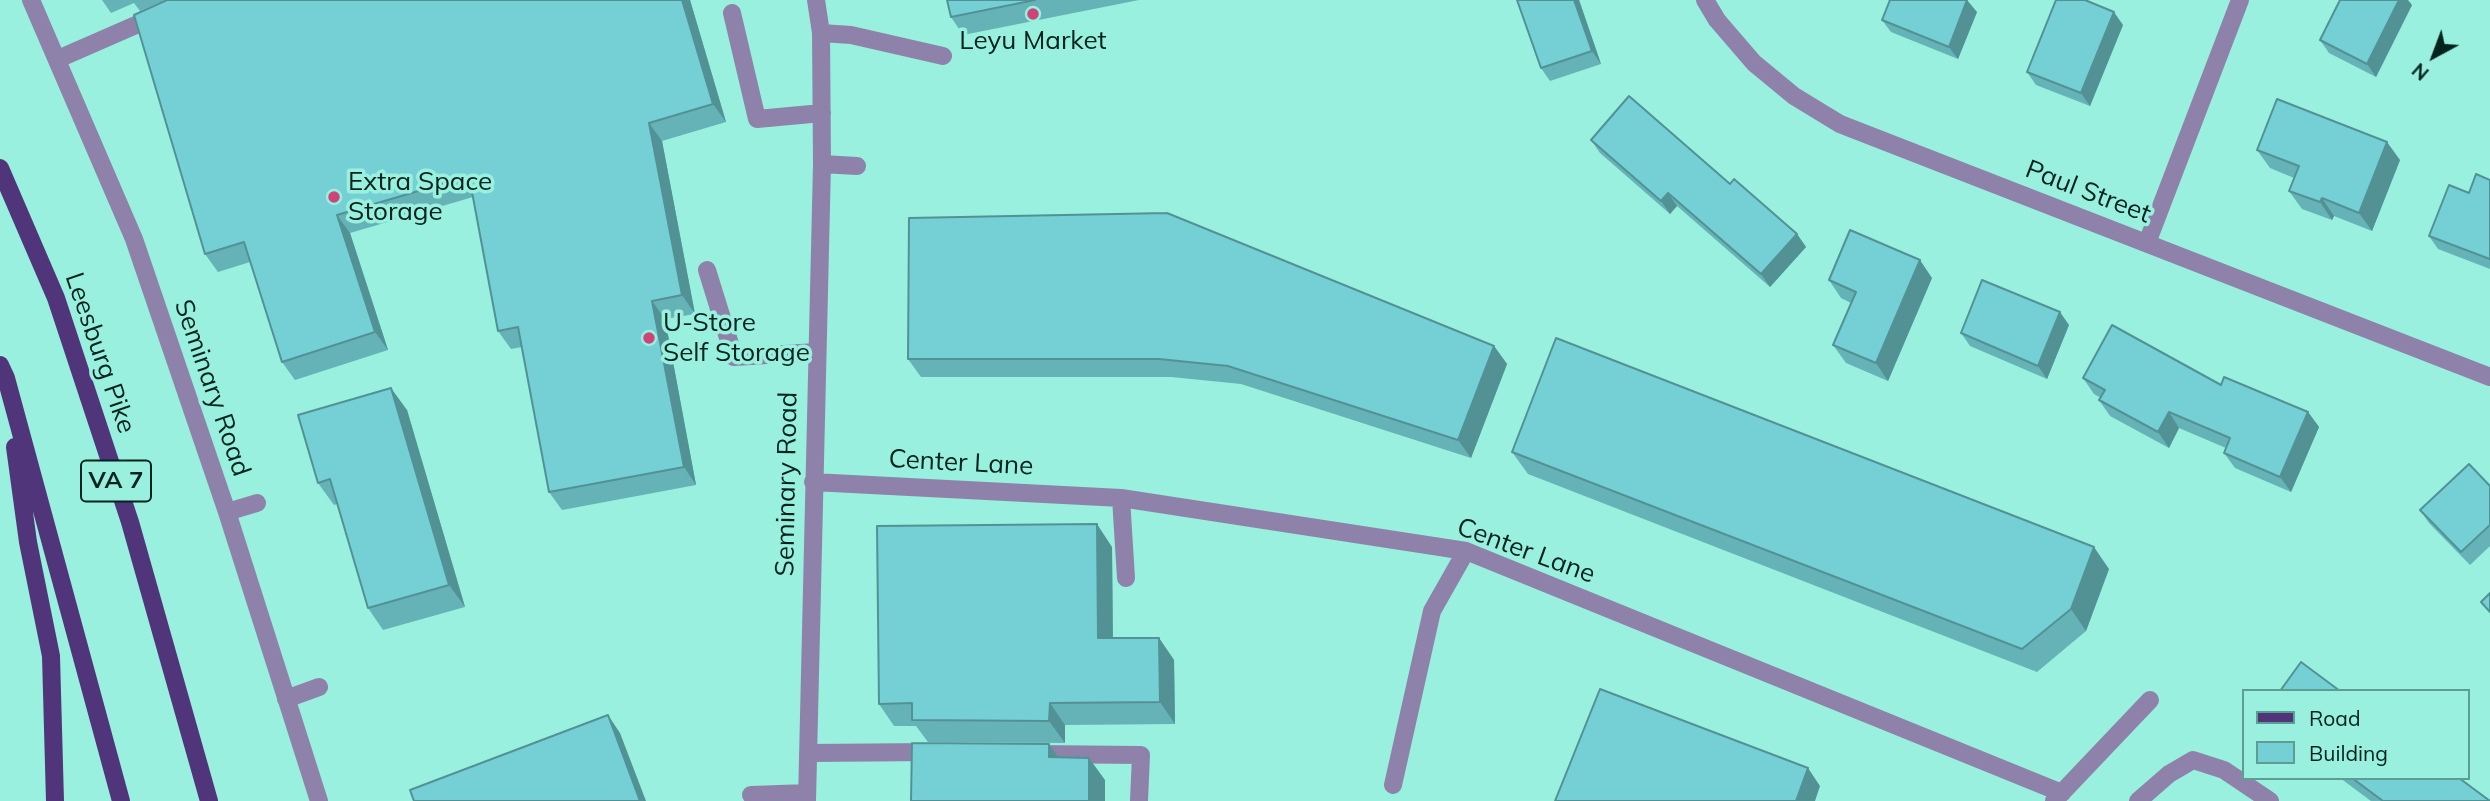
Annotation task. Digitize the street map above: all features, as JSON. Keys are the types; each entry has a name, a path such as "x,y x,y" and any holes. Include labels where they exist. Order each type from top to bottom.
{"main road":[{"name":"Leesburg Pike","path":"0,169 65,325 130,522 209,801"},
{"path":"3,372 28,542 51,656 55,801"},
{"path":"3,372 121,801"}],"street":[{"name":"Seminary Road","path":"32,0 134,239 227,512 319,801"},
{"path":"58,59 193,0"},
{"name":"Seminary Road","path":"807,797 822,164 821,33 816,0"},
{"name":"Paul Street","path":"1705,0 1717,20 1754,63 1794,96 1840,124 2490,377"},
{"path":"2147,243 2240,0"},
{"path":"732,13 757,119 822,113"},
{"path":"821,33 851,35 943,57"},
{"path":"822,164 858,166"},
{"path":"707,270 734,357 817,352"},
{"name":"Center Lane","path":"813,482 1121,498 1465,551 2058,797"},
{"path":"1121,498 1126,578"},
{"path":"227,512 257,503"},
{"path":"1393,785 1432,611 1465,551"},
{"path":"286,699 319,687"},
{"path":"2058,797 2150,700"},
{"path":"808,753 950,752"},
{"path":"1018,753 1142,755 1139,801"},
{"path":"2138,801 2169,774 2193,760 2224,770 2270,801"},
{"path":"751,795 807,797"}],"building":[{"name":"Extra Space Storage","path":"167,0 682,0 713,104 649,123 682,295 652,301 684,467 549,492 518,327 498,331 469,176 337,215 375,332 282,362 244,242 205,254 134,15"},
{"path":"947,0 1035,0 951,17"},
{"path":"1517,0 1574,0 1592,51 1541,68"},
{"path":"1890,0 1967,0 1949,47 1882,20"},
{"path":"2056,0 2085,0 2114,12 2081,93 2027,72"},
{"path":"2340,0 2399,0 2367,64 2320,40"},
{"path":"1629,96 1730,184 1734,179 1797,234 1761,274 1668,193 1661,201 1591,140"},
{"path":"2277,99 2387,142 2359,213 2322,198 2320,202 2289,191 2299,166 2257,150"},
{"path":"2476,174 2490,180 2490,259 2429,236 2449,185 2469,193"},
{"path":"1167,213 1494,346 1458,440 1228,366 1159,359 908,359 909,218"},
{"path":"1850,230 1920,260 1876,363 1833,345 1856,292 1829,280"},
{"path":"1982,280 2060,312 2038,366 1961,333"},
{"path":"2112,325 2221,385 2224,377 2308,412 2280,477 2224,453 2230,438 2169,412 2158,432 2099,400 2105,390 2083,378"},
{"path":"1556,338 2094,547 2071,609 2022,649 1512,452"},
{"path":"391,388 449,585 368,608 330,479 318,483 298,415"},
{"path":"2469,464 2490,486 2490,525 2461,552 2420,510"},
{"path":"1097,524 1098,638 1159,638 1160,702 1050,703 1049,721 912,720 912,703 879,704 877,526"},
{"path":"2490,593 2490,612 2481,602"},
{"path":"2301,662 2337,689 2281,689"},
{"path":"1600,689 1808,768 1796,801 1555,801"},
{"path":"608,715 640,801 414,801 410,790"},
{"path":"912,743 1049,744 1049,757 1089,758 1089,801 911,801"},
{"path":"2355,780 2462,780 2490,801 2383,801"}],"place":[{"name":"Leyu Market","path":"1033,14"},
{"name":"Extra Space Storage","path":"334,197"},
{"name":"U-Store Self Storage","path":"649,338"}]}
